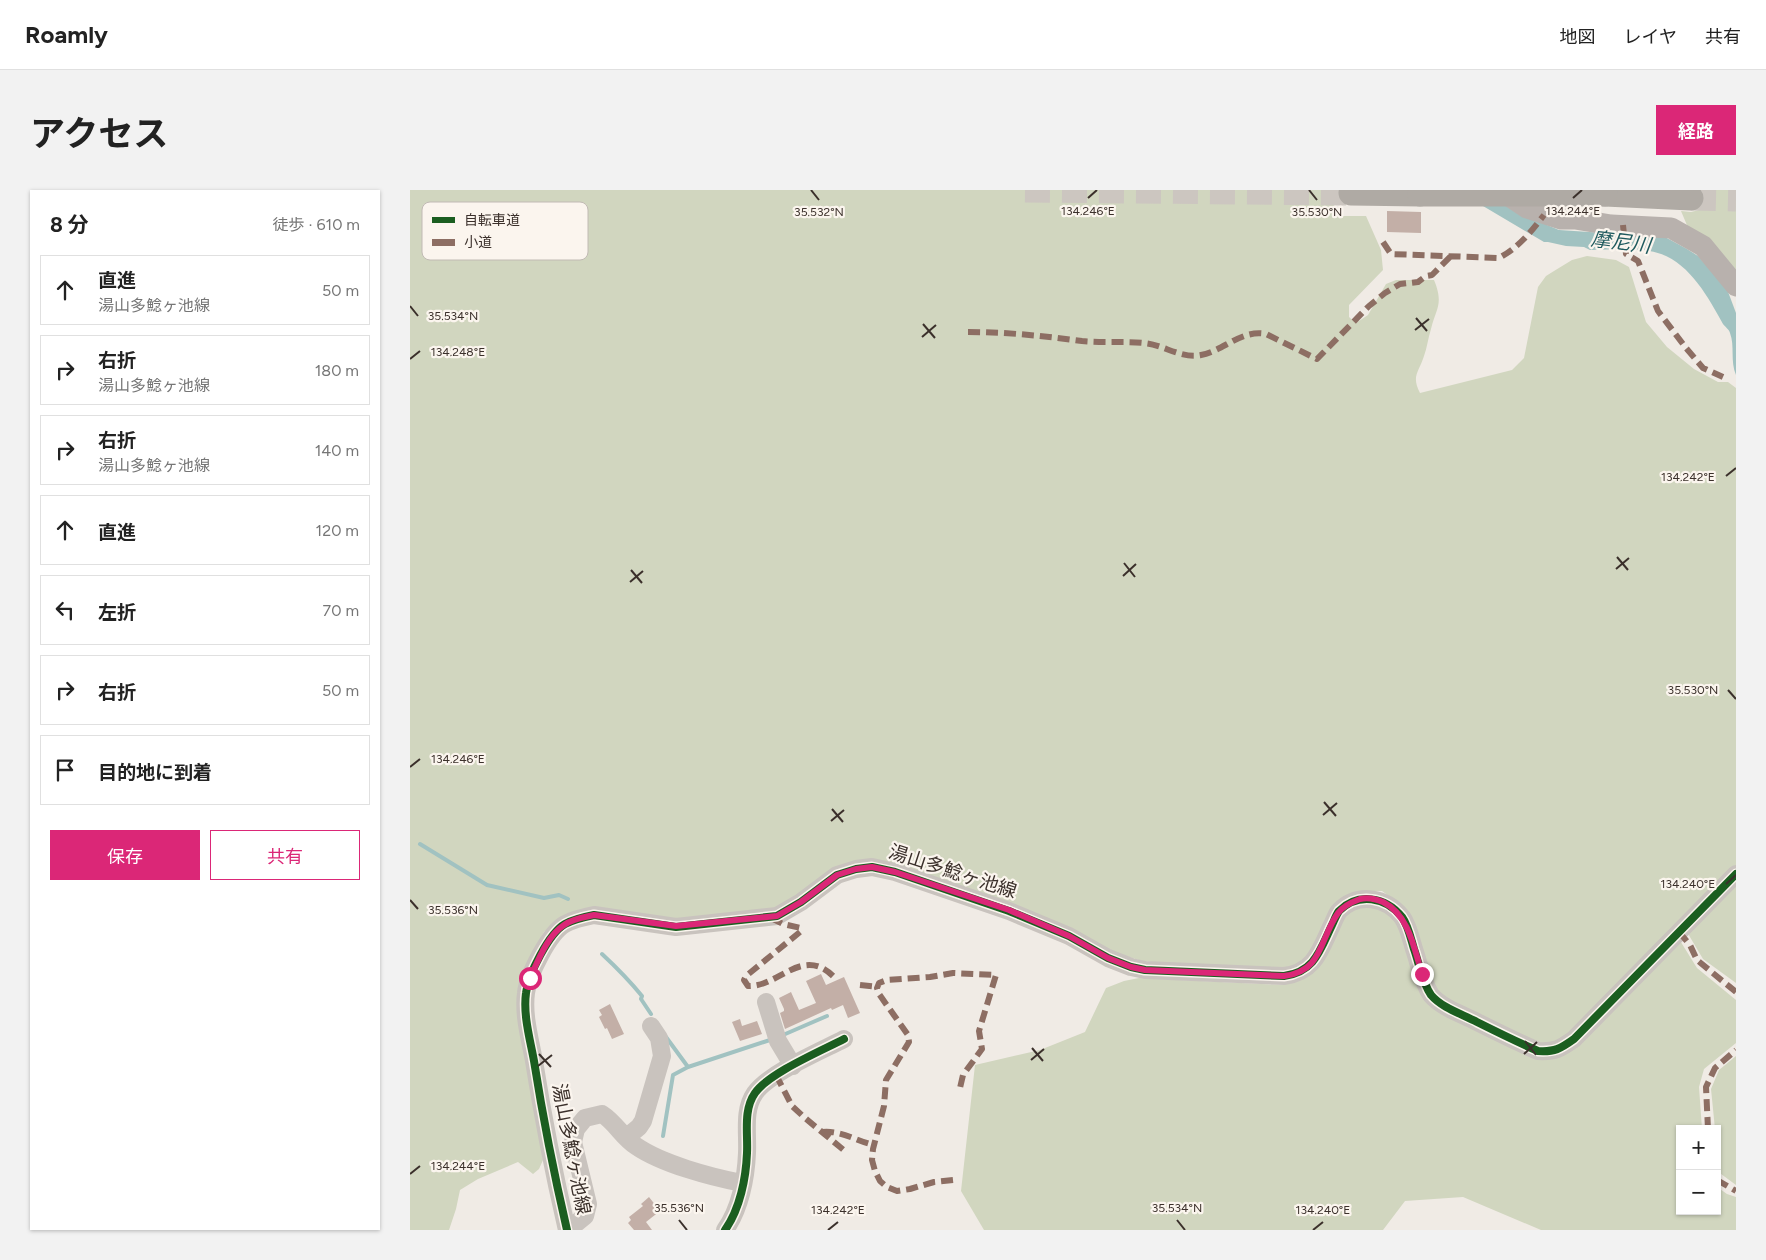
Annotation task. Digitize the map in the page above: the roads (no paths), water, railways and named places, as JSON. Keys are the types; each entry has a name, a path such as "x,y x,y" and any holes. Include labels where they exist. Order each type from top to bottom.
{"highway":[{"path":"1351,193 1605,194 1691,198"}],"main road":[{"path":"1500,190 1528,208 1561,219 1671,228 1702,246 1736,286"}],"street":[{"name":"湯山多鯰ヶ池線","path":"568,1230 548,1145 525,1008 526,991 530,978 552,938 564,924 581,917 594,915 676,926 777,916 801,902 837,875 856,869 872,867 895,872 1009,910 1069,936 1088,948 1131,967 1145,970 1284,976 1296,974 1306,969 1316,958 1338,912 1352,902 1365,898 1377,900 1388,905 1402,918 1410,936 1425,985 1432,996 1446,1007 1538,1051 1552,1052 1562,1048 1574,1039 1736,874"},
{"path":"766,1002 778,1041 792,1066"},
{"path":"627,1137 640,1127 643,1121 662,1056 659,1038 651,1026"},
{"path":"725,1230 735,1213 742,1183 747,1154 747,1115 754,1093 763,1084 792,1066 844,1039"},
{"path":"568,1230 585,1216 588,1204 573,1142 576,1129 585,1118 602,1114 610,1119 634,1146 656,1158 717,1178 742,1183"}],"water":[{"name":"摩尼川","path":"1486,190 1559,230 1665,237 1698,256 1727,289 1736,313 1736,375 1729,332 1694,278 1674,260 1662,254 1649,251 1627,249 1590,250 1584,247 1544,242 1483,206"}],"waterway":[{"path":"420,844 487,885 544,898 559,895 568,899"},
{"path":"602,954 642,996 641,999 651,1014"},
{"path":"783,1035 827,1016"},
{"path":"666,1037 688,1067"},
{"path":"663,1136 673,1075 688,1067 773,1039"}],"tunnel":[{"path":"1025,190 1351,193"},
{"path":"1691,198 1736,199"}]}
